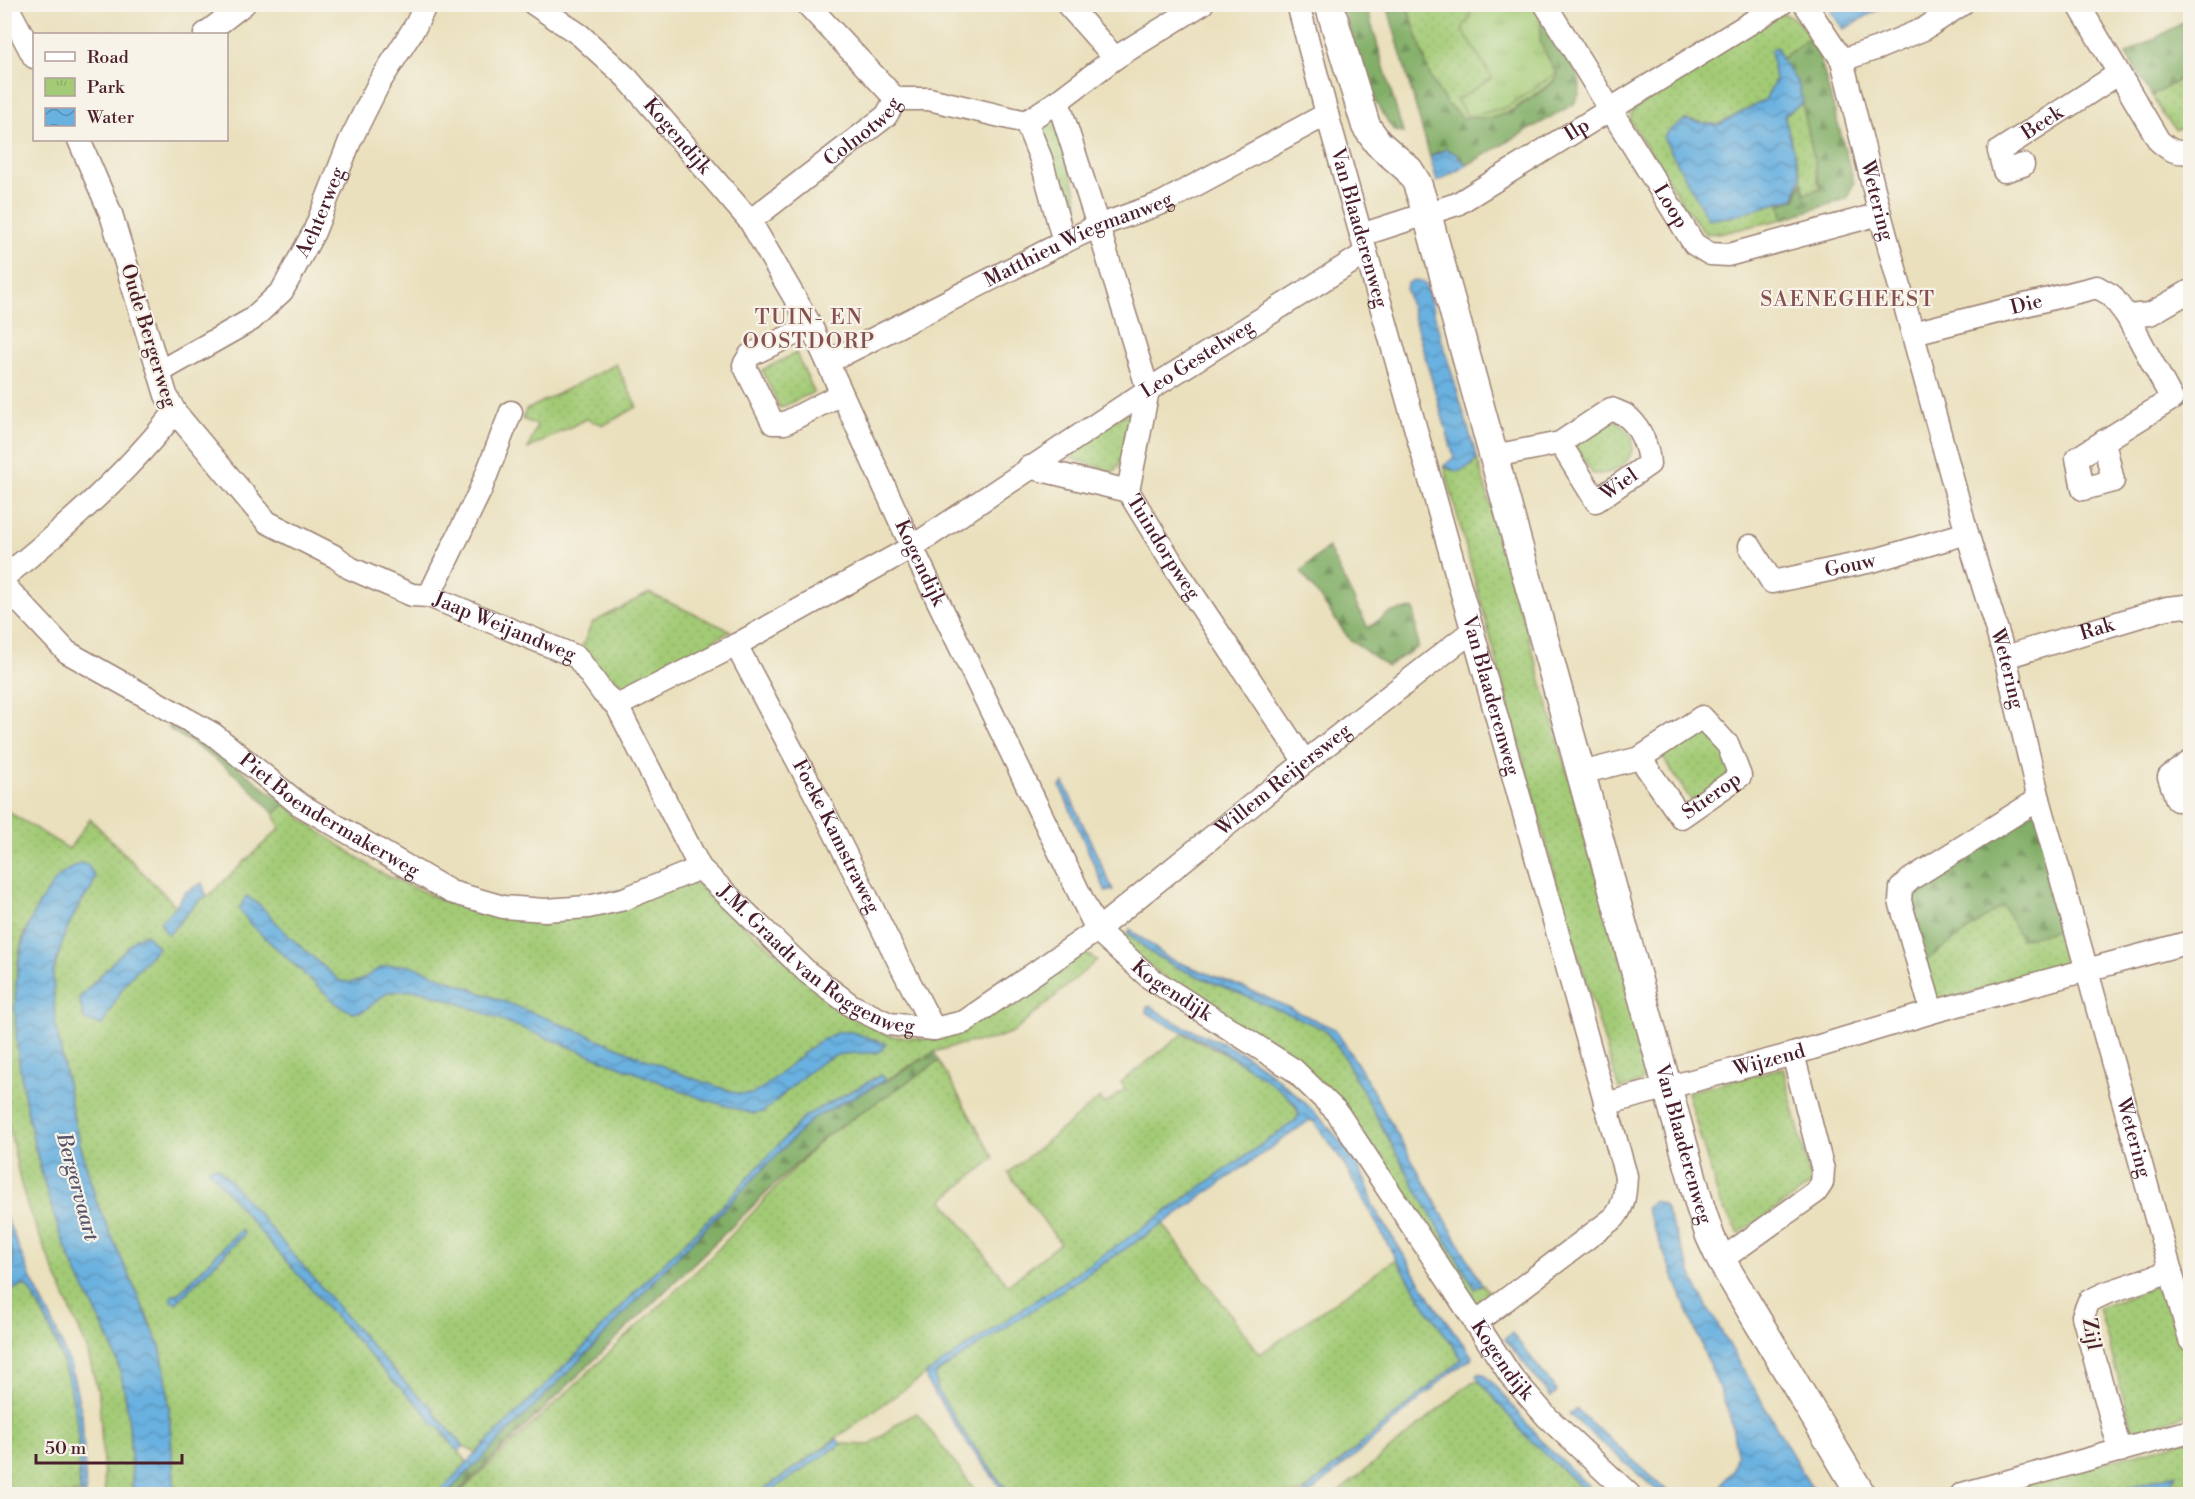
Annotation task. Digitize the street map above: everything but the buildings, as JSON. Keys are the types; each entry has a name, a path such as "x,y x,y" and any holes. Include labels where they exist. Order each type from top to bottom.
{"street":[{"path":"6,4 33,55"},
{"path":"206,33 244,4"},
{"name":"Achterweg","path":"159,372 251,320 282,291 314,232 350,141 379,83 416,25 426,4"},
{"name":"Kogendijk","path":"534,4 580,35 627,78 750,221 811,326 912,547 1097,930 1150,978 1294,1070 1337,1112 1511,1376 1540,1409 1629,1494"},
{"path":"807,4 896,99"},
{"path":"1066,4 1116,58"},
{"path":"1064,242 1041,159 1026,122 1116,58 1202,4"},
{"name":"Van Blaaderenweg","path":"1298,4 1626,1176 1624,1199 1621,1209 1614,1217 1475,1323"},
{"name":"Van Blaaderenweg","path":"1329,4 1366,126 1378,143 1409,170 1420,190 1710,1236 1721,1260 1861,1494"},
{"name":"Loop","path":"1545,4 1694,244 1710,254 1728,255 1880,214"},
{"name":"Ilp","path":"1364,244 1427,214 1457,204 1781,4"},
{"name":"Wetering","path":"1805,4 1842,60 1880,214 1967,533 2005,657 2039,799 2089,971 2190,1340"},
{"path":"1842,60 1924,29 1962,4"},
{"path":"2078,4 2159,141 2170,150 2182,154 2190,152"},
{"name":"Beek","path":"2024,165 2004,171 1999,151 2118,74"},
{"name":"Colnotweg","path":"750,221 886,116 896,99 929,99 1026,122"},
{"name":"Tuindorpweg","path":"1058,101 1148,390 1128,492 1174,566 1305,762"},
{"name":"Matthieu Wiegmanweg","path":"828,362 1064,242 1098,226 1162,203 1327,114"},
{"name":"Oude Bergerweg","path":"4,577 36,552 143,451 175,412 166,395 111,214 79,141"},
{"name":"Leo Gestelweg","path":"912,547 1364,244"},
{"name":"Die","path":"1913,333 2097,287 2111,296 2127,316 2172,399 2104,441"},
{"path":"2127,316 2150,314 2190,291"},
{"path":"811,326 750,355 744,365 773,423 785,423 841,394"},
{"name":"Jaap Weijandweg","path":"175,412 267,522 336,557 350,568 411,595 429,596 577,657 603,693 617,706"},
{"path":"429,596 480,491 511,412"},
{"path":"1494,456 1560,443"},
{"path":"1029,467 1128,492"},
{"name":"Gouw","path":"1750,546 1772,582 1872,561 1967,533"},
{"path":"617,706 736,645 912,547"},
{"name":"Piet Boendermakerweg","path":"4,585 67,652 213,734 299,804 451,892 503,907 545,910 588,907 624,899 700,868"},
{"name":"Rak","path":"2005,657 2167,608 2186,606 2190,608"},
{"name":"Willem Reijersweg","path":"1097,930 1472,631"},
{"name":"Foeke Kamstraweg","path":"736,645 821,805 934,1029"},
{"name":"J.M. Graadt van Roggenweg","path":"617,706 700,868 807,972 852,1006 889,1024 934,1029 964,1022 1097,930"},
{"name":"Stierop","path":"1581,773 1640,758 1702,717 1728,744 1740,776 1681,817 1640,758"},
{"path":"2190,763 2169,777 2177,800 2190,795"},
{"path":"1932,1012 1900,901 1901,888 1911,879 2039,799"},
{"name":"Wijzend","path":"1605,1104 1793,1054 1932,1012 2190,942"},
{"path":"1721,1260 1816,1192 1822,1183 1822,1170 1793,1054"},
{"name":"Zijl","path":"2120,1451 2084,1316 2089,1301 2171,1271"},
{"path":"1962,1494 2190,1431"}],"green space":[{"path":"1342,5 1366,5 1403,133 1394,131 1365,86"},
{"path":"1387,5 1407,5 1431,79 1446,103 1463,118 1491,118 1513,111 1554,82 1557,74 1540,43 1541,14 1565,49 1579,78 1577,99 1574,104 1467,165 1456,154 1438,151 1430,157"},
{"path":"1407,5 1535,5 1541,14 1540,43 1557,75 1548,86 1511,111 1486,119 1463,118 1446,103 1431,79"},
{"path":"1472,5 1535,5 1541,14 1540,43 1556,73 1507,107 1467,117 1457,100 1492,78 1462,29 1470,17"},
{"path":"1784,14 1803,27 1816,48 1807,40 1781,59 1777,48 1775,81 1765,100 1718,125 1685,120 1708,218 1729,217 1794,198 1801,177 1784,115 1803,103 1820,188 1805,194 1802,183 1796,199 1781,204 1783,219 1727,232 1705,234 1630,121 1632,111 1773,16"},
{"path":"2190,19 2190,73 2152,96 2126,54"},
{"path":"1807,40 1816,48 1820,58 1854,183 1846,199 1783,219 1781,204 1795,199 1802,182 1805,194 1820,188 1798,83 1781,59"},
{"path":"2190,73 2190,127 2176,129 2165,118 2152,96"},
{"path":"1043,117 1056,119 1076,192 1077,203 1071,212 1064,210 1037,123"},
{"path":"796,353 814,392 780,408 762,370"},
{"path":"616,364 637,407 604,425 586,419 528,449 537,425 522,419 526,410"},
{"path":"1132,410 1125,451 1113,472 1059,454"},
{"path":"1617,420 1633,438 1629,459 1615,470 1593,474 1573,443 1593,426"},
{"path":"1477,458 1653,1070 1640,1083 1619,1089 1561,898 1444,466 1451,470 1471,466"},
{"path":"1328,547 1368,628 1389,614 1399,610 1414,609 1418,647 1387,666 1350,640 1301,571"},
{"path":"649,593 731,631 714,640 711,649 705,651 700,648 641,680 642,686 622,696 611,693 580,652 592,623"},
{"path":"172,716 285,804 274,814 225,766 168,728"},
{"path":"1694,730 1707,731 1731,761 1730,775 1692,802 1660,753"},
{"path":"285,804 306,822 379,872 444,901 492,912 690,878 742,924 858,1019 891,1036 936,1040 1077,955 1086,954 1097,960 1015,1031 994,1039 962,1044 934,1052 886,1080 881,1075 805,1116 721,1207 476,1453 464,1446 439,1419 432,1407 413,1391 382,1358 218,1168 209,1170 385,1373 420,1406 468,1463 438,1494 175,1494 167,1383 160,1346 96,1201 75,1125 55,1021 53,973 65,933 79,905 92,888 88,865 81,863 58,878 23,936 17,971 16,1012 25,1100 34,1145 46,1187 71,1260 111,1343 124,1389 129,1424 133,1494 105,1494 99,1396 87,1349 29,1211 20,1181 5,1105 4,809 69,849 90,819 176,906 161,922 169,934 200,899 207,897 280,828 274,814"},
{"path":"2036,810 2070,928 2021,939 2003,905 1925,961 1907,890"},
{"path":"2003,905 2070,928 2072,963 1936,1003 1925,961"},
{"path":"1128,933 1151,953 1176,967 1323,1028 1339,1048 1420,1196 1475,1288 1482,1284 1496,1299 1481,1306 1472,1302 1371,1145 1114,934"},
{"path":"1183,1034 1212,1047 1266,1079 1293,1103 1299,1115 1295,1121 1134,1234 926,1374 757,1494 458,1494 704,1264 824,1137 939,1061 994,1158 943,1200 1008,1285 1060,1243 1008,1173 1100,1098 1105,1104 1125,1089 1121,1082"},
{"path":"934,1052 939,1061 824,1137 456,1494 445,1494 594,1346 665,1269 813,1118 897,1075"},
{"path":"1783,1068 1812,1184 1739,1234 1720,1203 1687,1092"},
{"path":"1163,1224 1260,1354 1396,1259 1462,1359 1301,1494 1009,1494 965,1434 936,1388 935,1377 938,1372"},
{"path":"4,1233 11,1249 13,1263 5,1277"},
{"path":"2167,1282 2190,1355 2190,1414 2133,1433 2099,1308"},
{"path":"26,1285 50,1329 72,1394 78,1431 80,1494 5,1494 5,1297 14,1289"},
{"path":"1479,1380 1525,1435 1588,1494 1336,1494 1472,1382"},
{"path":"917,1413 978,1494 766,1494 841,1444 870,1445 898,1423"},
{"path":"2190,1439 2190,1488 2187,1494 2165,1494 2175,1475 2103,1494 1986,1494"}],"water":[{"path":"1839,4 1886,5 1844,29 1831,12"},
{"path":"1777,47 1781,59 1798,83 1803,103 1784,115 1801,177 1794,198 1729,217 1708,219 1663,137 1685,120 1718,125 1765,100 1775,81 1771,50"},
{"path":"1446,149 1456,154 1467,165 1437,182 1430,157"},
{"path":"1414,280 1425,283 1477,458 1471,466 1458,472 1444,466 1454,457 1406,290 1407,284"},
{"path":"1064,783 1113,890 1106,892 1060,786"},
{"name":"Bergervaart","path":"81,863 88,865 95,877 92,888 79,905 65,933 53,973 55,1021 75,1125 96,1201 160,1346 167,1383 175,1494 133,1494 129,1424 120,1372 100,1319 76,1272 53,1214 32,1134 21,1076 15,1014 20,953 29,925 42,899 59,876"},
{"path":"202,883 207,897 200,899 169,934 166,932 160,922 176,906 185,892"},
{"path":"246,896 260,905 290,937 340,981 359,981 388,966 413,966 689,1077 739,1094 753,1094 816,1043 838,1032 852,1032 886,1044 876,1053 847,1053 829,1058 809,1072 763,1112 754,1114 700,1098 453,1001 418,990 388,992 364,1011 353,1013 337,1004 250,924 239,909"},
{"path":"1130,929 1168,958 1257,993 1335,1029 1358,1065 1482,1284 1475,1289 1420,1196 1339,1048 1324,1029 1176,967 1151,953 1128,933"},
{"path":"146,934 158,947 126,982 102,1025 84,1020 79,998 136,938"},
{"path":"1151,1006 1171,1020 1240,1052 1278,1079 1320,1118 1355,1162 1366,1184 1372,1204 1436,1307 1472,1356 1310,1494 1303,1493 1462,1359 1396,1259 1341,1159 1314,1122 1310,1120 1163,1224 938,1372 935,1377 936,1388 965,1434 1009,1494 1005,1494 963,1437 927,1382 926,1374 1134,1234 1295,1121 1299,1115 1297,1107 1291,1100 1271,1083 1217,1048 1146,1012 1147,1007"},
{"path":"881,1075 886,1080 813,1118 665,1269 594,1346 445,1494 438,1494 476,1453 590,1341 646,1280 721,1207 805,1116"},
{"path":"211,1167 218,1167 382,1358 413,1391 432,1407 439,1419 464,1446 458,1452 440,1428 431,1422 425,1412 388,1376 263,1235 209,1170"},
{"path":"1654,1200 1664,1205 1699,1292 1815,1494 1715,1494 1732,1471 1737,1454 1730,1415 1646,1209"},
{"path":"4,1211 32,1281 52,1320 71,1367 82,1414 86,1494 80,1494 78,1431 72,1394 63,1361 50,1329 26,1285 14,1289 5,1297 5,1277 13,1263 5,1233"},
{"path":"240,1230 244,1234 176,1303 171,1301 171,1296 179,1293"},
{"path":"1512,1333 1557,1391 1551,1397 1505,1339"},
{"path":"1479,1373 1496,1386 1539,1439 1597,1494 1588,1494 1525,1435 1479,1380 1477,1376"},
{"path":"1576,1409 1671,1494 1661,1494 1569,1414"},
{"path":"837,1439 841,1444 766,1494 757,1494"},
{"path":"2176,1474 2165,1494 2103,1494"}],"district":[{"name":"SAENEGHEEST","path":"1848,300"},
{"name":"TUIN- EN OOSTDORP","path":"809,330"}]}
